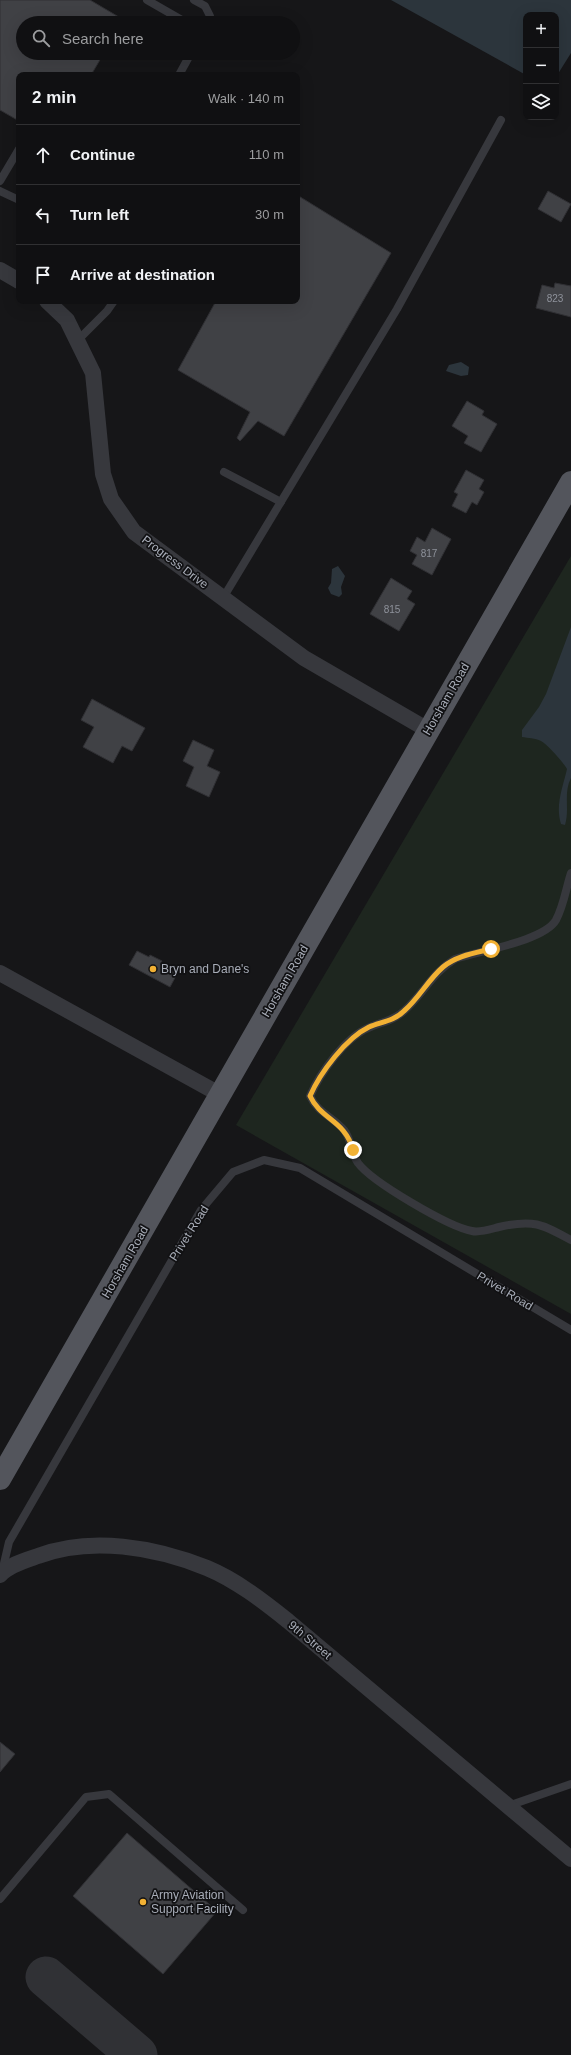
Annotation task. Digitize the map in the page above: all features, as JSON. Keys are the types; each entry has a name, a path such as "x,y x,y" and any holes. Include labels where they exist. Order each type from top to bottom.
{"main road":[{"name":"Horsham Road","path":"0,1480 571,482"}],"street":[{"path":"0,270 16,279"},
{"name":"Progress Drive","path":"51,304 67,320 93,373 103,474 111,499 134,532 304,658 428,730"},
{"path":"0,973 221,1095"},
{"name":"9th Street","path":"1,1574 47,1552 91,1544 110,1545 159,1554 207,1568 247,1591 273,1610 571,1860"}],"lane":[{"path":"147,0 175,16"},
{"path":"194,0 205,6 210,16"},
{"path":"182,72 188,60"},
{"path":"223,598 397,309 501,120"},
{"path":"0,181 16,154"},
{"path":"0,191 16,199"},
{"path":"77,340 107,311 112,304"},
{"path":"224,472 281,502"},
{"path":"571,873 561,908 550,928 536,936 455,959 443,966 405,1010 394,1019 356,1034 324,1071 310,1096 314,1105 345,1130 351,1141 357,1162 367,1173 387,1188 451,1225 474,1232 514,1223 533,1222 552,1229 571,1240"},
{"name":"Privet Road","path":"1,1574 9,1542 201,1210 233,1172 264,1160 300,1168 571,1330"},
{"path":"508,1806 571,1784"},
{"path":"0,1899 86,1797 109,1794 243,1910"}],"shaded area":[{"path":"391,0 571,0 571,53 559,72 559,12 523,12 523,73"},
{"path":"461,362 469,367 468,375 461,376 446,371 449,365"},
{"path":"571,556 571,1314 236,1125"},
{"path":"338,566 345,576 341,587 342,594 339,597 331,594 328,588 331,583 332,569"},
{"path":"571,627 571,778 567,789 567,813 565,825 561,824 559,817 559,803 567,769 544,743 536,739 522,737 522,730 539,707 546,694"}],"building":[{"path":"0,0 90,0 117,16 16,16 16,60 100,60 93,72 16,72 16,119 0,110"},
{"path":"548,191 571,204 561,222 538,209"},
{"path":"300,197 391,253 284,436 258,421 240,441 237,438 250,412 178,370 214,304 300,304"},
{"path":"555,283 571,286 571,317 536,308 542,285 554,288"},
{"path":"467,401 484,411 482,415 497,424 481,452 464,443 468,436 452,426"},
{"path":"466,470 484,480 479,489 484,492 477,505 472,502 466,513 452,506 458,494 454,492"},
{"path":"432,528 451,539 432,575 412,564 417,555 410,551 417,537 425,542"},
{"path":"391,578 412,591 407,599 415,604 399,631 370,614"},
{"path":"92,699 145,728 132,751 122,746 113,763 83,747 94,727 81,720"},
{"path":"193,740 214,750 207,766 220,772 209,797 186,786 194,767 183,761"},
{"name":"Bryn and Dane's","path":"137,951 162,961 160,964 177,974 170,987 129,965"},
{"path":"0,1742 15,1754 0,1772"},
{"name":"Army Aviation Support Facility","path":"127,1833 217,1911 163,1974 73,1896"}],"taxiway":[{"path":"46,1977 137,2055"}],"place":[{"name":"Bryn and Dane's","path":"153,969"},
{"name":"Army Aviation Support Facility","path":"143,1902"}],"route":[{"path":"353,1150 351,1141 345,1130 314,1105 310,1096 324,1071 356,1034 394,1019 405,1010 443,966 455,959 491,949"}]}
